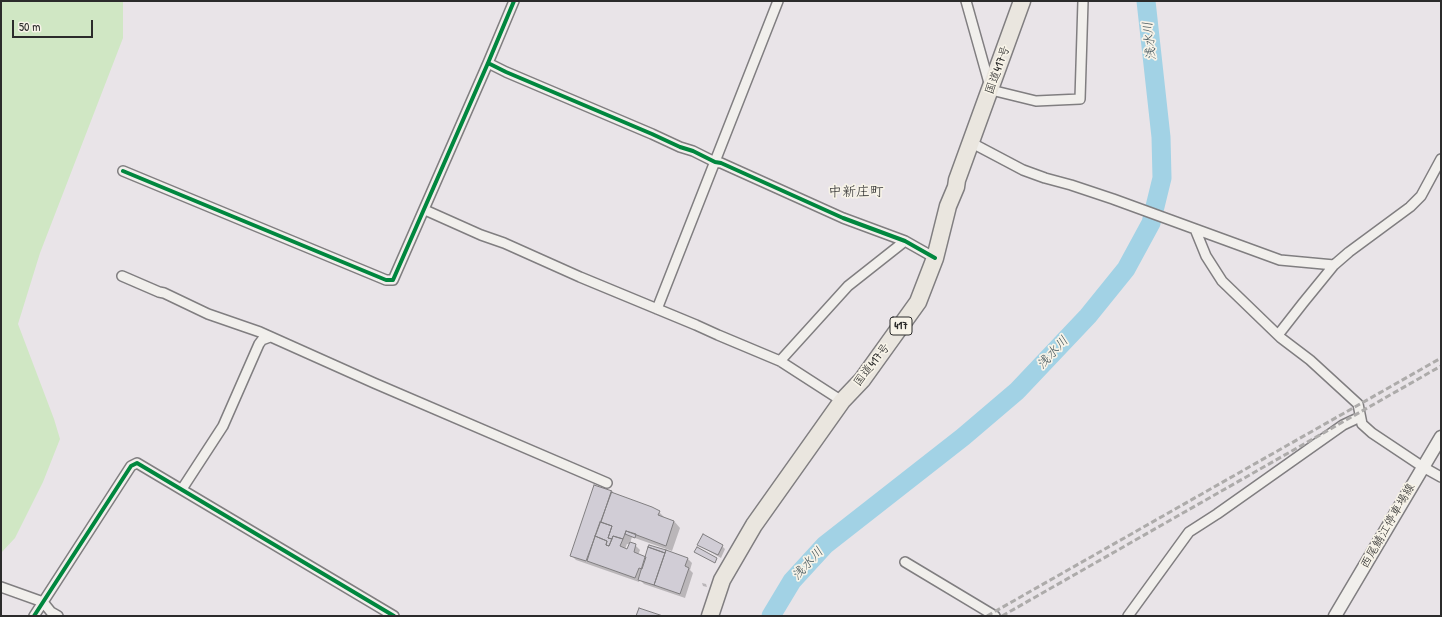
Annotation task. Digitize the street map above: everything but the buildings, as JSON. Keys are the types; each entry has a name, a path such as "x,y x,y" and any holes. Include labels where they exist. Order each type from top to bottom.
{"highway":[{"name":"国道417号","path":"710,616 722,580 754,525 842,400 862,380 918,302 935,258 948,206 956,187 970,142 991,90 1022,1"}],"main road":[{"name":"西尾鯖江停車場線","path":"1335,616 1441,437"}],"street":[{"path":"123,171 386,280 394,280 514,1"},
{"path":"657,309 778,1"},
{"path":"966,1 991,90 1036,101 1080,99 1084,1"},
{"path":"488,63 680,147 693,151 715,162 721,163 843,218 906,241 935,258"},
{"path":"970,142 1023,170 1045,178 1071,184 1280,260 1334,266"},
{"path":"1278,335 1302,303 1334,266 1349,252 1410,207 1421,196 1441,159"},
{"path":"425,210 480,235 504,243 780,361 842,400"},
{"path":"1195,229 1206,256 1222,281 1278,335 1310,360 1358,404 1362,424 1372,433 1423,467 1441,477"},
{"path":"780,361 848,286 906,241"},
{"path":"122,276 164,293 208,314 270,337 606,482"},
{"path":"182,489 223,426 259,344 262,340 270,337"},
{"path":"1128,616 1189,532 1343,425 1360,417"},
{"path":"34,616 131,466 137,463 394,616"},
{"path":"905,562 995,616"},
{"path":"1,586 42,602 51,612 58,616"}],"green space":[{"path":"1,1 123,1 123,38 40,253 18,324 54,419 60,439 43,482 15,538 1,553"}],"waterway":[{"name":"浅水川","path":"771,616 792,581 825,545 963,437 1017,391 1088,316 1126,269 1151,223 1162,178 1161,137 1146,1"}],"railway":[{"path":"987,616 1441,358"},
{"path":"1002,616 1441,366"}],"cycle path":[{"path":"123,171 386,280 393,280 514,1"},
{"path":"488,63 680,147 693,151 715,162 721,163 843,218 905,241 935,258"},
{"path":"34,616 131,466 137,463 394,616"}],"district":[{"name":"中新庄町","path":"856,192"}]}
